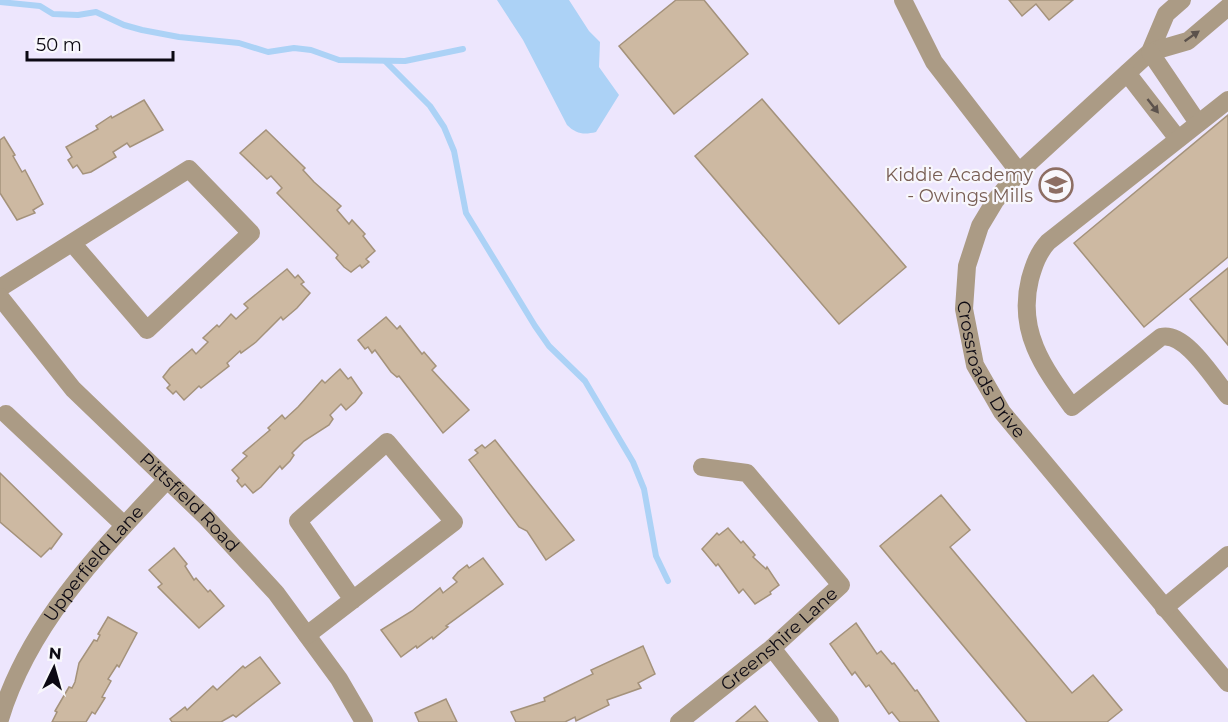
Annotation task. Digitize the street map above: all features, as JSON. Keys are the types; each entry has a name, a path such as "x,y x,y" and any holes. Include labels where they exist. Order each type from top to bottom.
{"street":[{"path":"903,0 934,62 1019,172"},
{"name":"Crossroads Drive","path":"1182,0 1166,14 1149,52 1019,172 995,201 980,226 967,266 964,309 975,365 1002,412 1228,683"},
{"name":"Crossroads Drive","path":"1149,52 1188,41 1228,7"},
{"path":"1149,52 1198,123"},
{"path":"1127,73 1178,139"},
{"path":"1228,100 1041,249 1028,290 1025,309 1029,334 1038,358 1072,406 1161,337 1168,335 1182,340 1228,396"},
{"path":"0,288 189,169 251,234 147,330 73,244"},
{"name":"Pittsfield Road","path":"0,297 73,389 244,555 339,679 364,722"},
{"path":"6,414 124,525"},
{"path":"307,635 353,600 454,522 387,442 298,521 353,600"},
{"name":"Greenshire Lane","path":"679,722 772,648 841,585 747,473 702,467"},
{"name":"Upperfield Lane","path":"0,720 17,672 32,643 67,592 124,525 166,481"},
{"path":"1164,608 1228,555"},
{"path":"772,648 830,722"}],"water":[{"path":"497,0 569,0 589,31 600,42 599,67 619,95 596,132 580,133 567,125 523,40"}],"building":[{"path":"676,0 704,0 748,54 674,114 619,46"},
{"path":"1009,0 1073,0 1049,20 1036,4 1022,16"},
{"path":"762,99 906,267 839,324 695,156"},
{"path":"144,100 163,130 130,147 127,143 113,152 116,157 91,172 83,174 77,165 73,168 68,160 72,157 66,147 98,129 96,126 111,116 112,118"},
{"path":"1228,115 1228,257 1144,327 1074,243"},
{"path":"266,130 305,168 303,170 314,182 341,206 337,210 349,224 352,220 365,234 363,236 375,251 366,259 369,262 362,268 360,265 351,272 344,267 336,258 338,255 277,193 282,188 271,176 267,179 240,153"},
{"path":"4,137 22,172 25,170 43,204 33,210 35,213 17,220 0,193 0,140"},
{"path":"1228,268 1228,345 1190,299"},
{"path":"287,269 295,278 298,275 304,282 301,284 310,293 297,308 283,320 281,317 256,342 241,353 240,351 227,363 229,366 201,388 199,386 184,400 176,391 173,394 167,388 170,385 163,377 170,368 192,349 196,354 208,342 203,338 217,325 219,327 231,314 236,319 248,308 244,304"},
{"path":"386,317 397,329 400,326 422,354 424,352 436,366 432,370 469,410 443,433 399,376 391,372 375,350 372,353 368,347 365,349 358,340"},
{"path":"340,369 348,379 351,377 362,393 355,402 346,410 341,404 330,415 333,419 329,425 304,441 292,453 294,455 290,461 282,469 280,466 261,487 253,493 245,484 242,487 237,481 239,478 232,470 247,456 243,453 270,430 268,428 282,415 285,419 298,407 322,380 325,383"},
{"path":"495,440 574,540 546,560 527,531 519,527 469,460 478,453 475,450 482,445 485,448"},
{"path":"0,473 62,534 51,549 41,557 0,522"},
{"path":"941,495 970,530 950,547 1072,693 1093,675 1122,710 1107,722 1027,722 880,546"},
{"path":"728,528 741,543 743,541 755,555 753,557 766,569 767,567 779,585 770,592 771,594 755,604 743,589 739,593 718,564 716,566 702,549 717,533 719,535"},
{"path":"174,548 187,564 185,566 194,580 196,578 208,592 210,590 224,606 199,628 158,587 162,584 149,570"},
{"path":"483,558 503,584 446,626 448,627 433,639 432,637 401,657 381,630 412,611 440,588 443,593 457,582 453,578 458,572 467,565 469,568"},
{"path":"108,617 137,633 119,667 117,665 108,679 111,681 102,697 105,698 95,714 92,712 86,722 52,722 57,712 55,711 69,687 72,688 75,682 79,663 94,640 97,641 100,635 98,634"},
{"path":"856,623 877,654 881,651 892,664 894,663 915,691 917,690 939,722 900,722 892,712 889,714 869,685 866,687 855,672 852,675 830,644"},
{"path":"643,646 655,674 638,683 641,688 607,700 609,705 576,721 575,717 565,722 516,722 511,712 545,701 544,698 593,674 591,670"},
{"path":"260,657 280,683 236,717 233,715 221,722 172,722 170,719 185,707 187,710 213,686 217,690 243,666 245,668"},
{"path":"446,699 457,722 419,722 415,713"},
{"path":"755,706 768,722 736,722"}],"waterway":[{"path":"0,2 40,6 53,14 78,15 96,12 124,25 142,30 179,37 239,43 268,52 294,48 311,50 339,60 405,61 463,49"},
{"path":"386,62 430,106 444,127 454,151 466,213 535,326 549,346 585,381 633,462 644,489 656,556 668,581"}],"place":[{"name":"Kiddie Academy - Owings Mills","path":"1056,185"}]}
